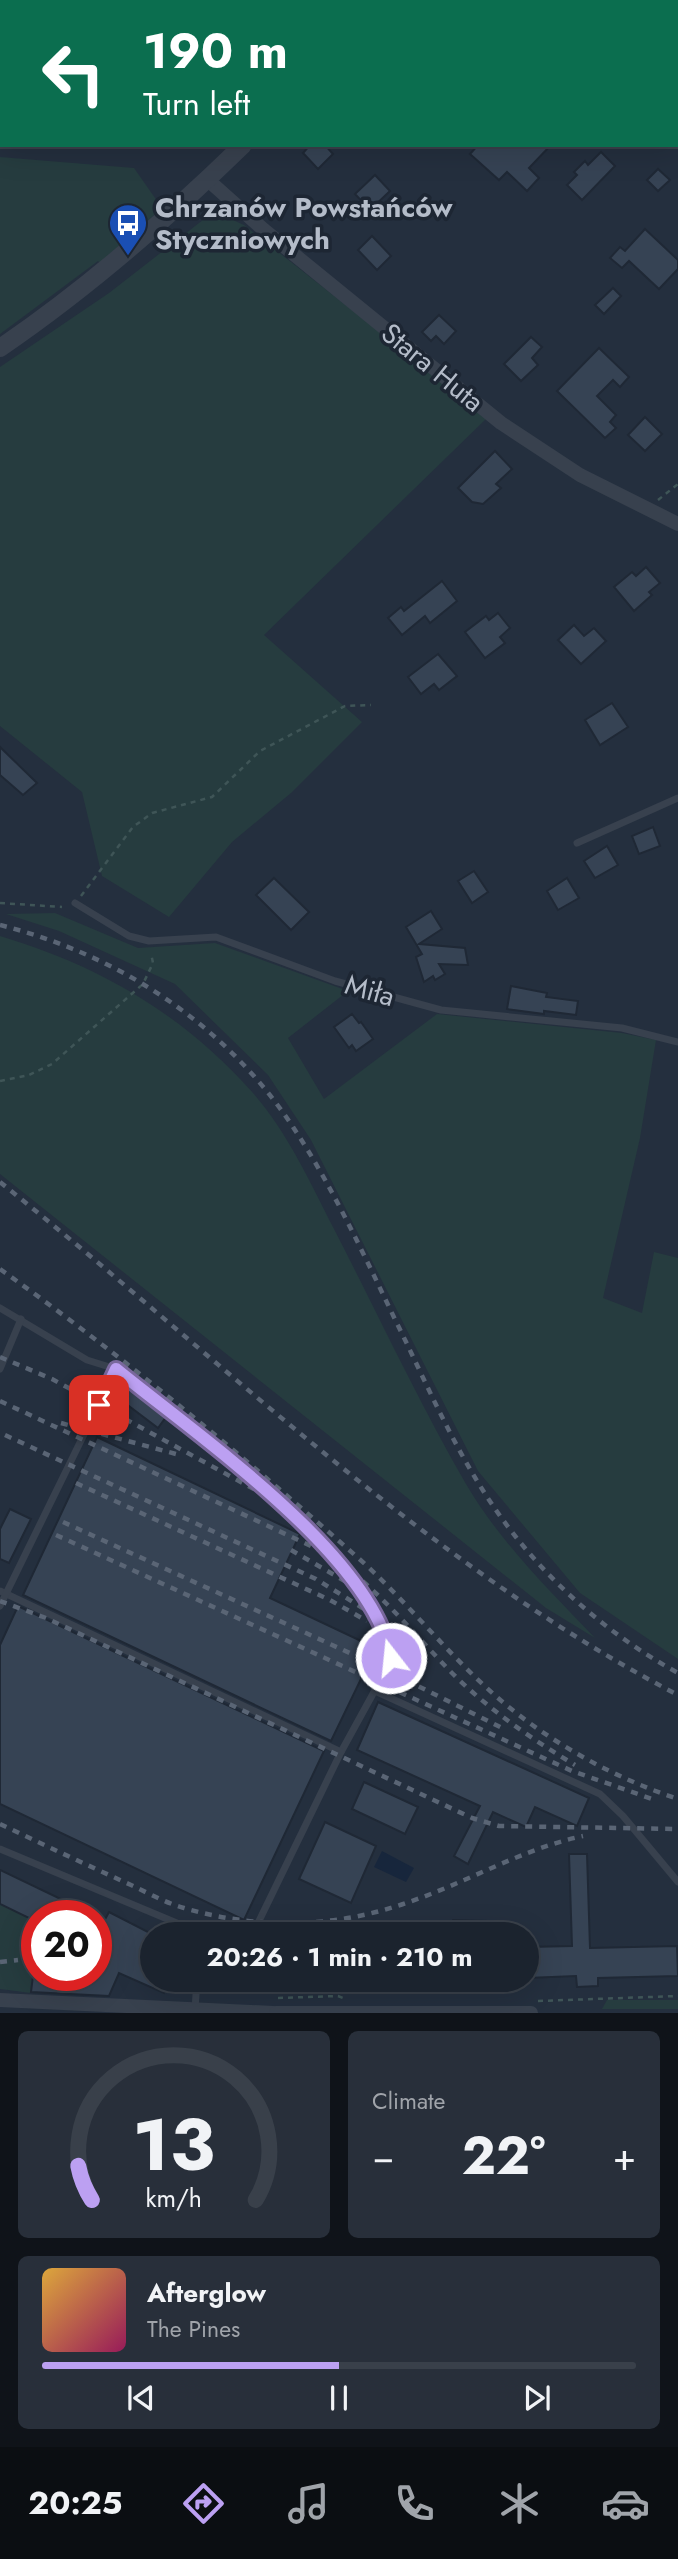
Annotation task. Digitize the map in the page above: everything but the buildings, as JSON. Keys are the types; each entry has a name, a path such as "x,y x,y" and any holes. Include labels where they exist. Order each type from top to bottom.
{"street":[{"path":"0,348 99,275 208,180 241,147"},
{"name":"Stara Huta","path":"208,180 285,247 501,422 570,469 678,524"},
{"path":"0,2000 188,2011 531,2013"}],"lane":[{"path":"577,843 678,798"},
{"name":"Miła","path":"75,903 129,936 149,941 216,937 335,981 441,1010 622,1028 678,1042"},
{"path":"0,1308 87,1360 116,1369 263,1488 324,1545 374,1609 387,1637 391,1658 341,1752 258,1922"},
{"path":"0,1368 21,1319"},
{"path":"0,1606 3,1592 116,1369"},
{"path":"3,1592 341,1752"},
{"path":"375,1691 600,1794 623,1816 678,1882"},
{"path":"0,1849 175,1922"},
{"path":"188,2011 193,1992"}],"path":[{"path":"651,511 654,503 678,484"},
{"path":"75,903 133,827 152,813 212,797 260,751 345,706 371,705"},
{"path":"0,903 62,907"},
{"path":"0,1081 29,1075 52,1064 143,984 153,962 149,941"}],"green space":[{"path":"0,157 134,168 162,208 100,263 98,261 0,334"},
{"path":"208,216 224,216 244,225 488,417 264,635 362,722 291,793 232,842 169,917 102,876 82,792 0,726 0,367 109,293"},
{"path":"55,913 138,948 215,943 348,991 288,1038 324,1099 437,1014 622,1033 656,1040 640,1138 603,1298 642,1313 654,1252 678,1258 678,1659 580,1593 478,1471 311,1140 268,1075 175,984 59,931 6,914"},
{"path":"0,936 72,962 138,996 198,1039 266,1108 298,1158 448,1453 479,1505 510,1546 595,1638 546,1608 0,1174"},
{"path":"0,1904 21,1914 21,1991 31,1991 31,1993 0,1989"},
{"path":"607,2000 678,2000 678,2009 602,2009"}],"water":[{"path":"382,1851 414,1868 406,1882 374,1867"}],"railway":[{"path":"0,925 44,938 86,955 127,975 166,999 202,1026 235,1056 266,1090 325,1179 450,1432 498,1513 536,1561 579,1604 627,1641 678,1673"},
{"path":"0,1182 327,1456 411,1522 586,1643 678,1695"},
{"path":"0,1269 137,1372 270,1481 356,1556 461,1663 518,1714 583,1757 630,1781 678,1799"},
{"path":"0,1357 52,1379 294,1511"},
{"path":"0,1401 326,1553 376,1593 451,1672 495,1711 575,1765"},
{"path":"61,1423 176,1454"},
{"path":"5,1435 316,1579 377,1617 421,1653"},
{"path":"76,1483 330,1600 367,1621"},
{"path":"63,1522 376,1665 506,1730"},
{"path":"56,1535 572,1771 655,1800"},
{"path":"291,1550 362,1591"},
{"path":"0,1601 46,1618 472,1818 499,1826 678,1829"},
{"path":"0,1824 177,1906 212,1915 269,1923 326,1921 381,1911 431,1894 538,1849 583,1836"},
{"path":"0,1962 18,1960"}],"place":[{"name":"Chrzanów Powstańców Styczniowych","path":"128,257"}],"route":[{"path":"99,1405 116,1369 263,1488 324,1545 374,1609 387,1637 391,1658"}]}
